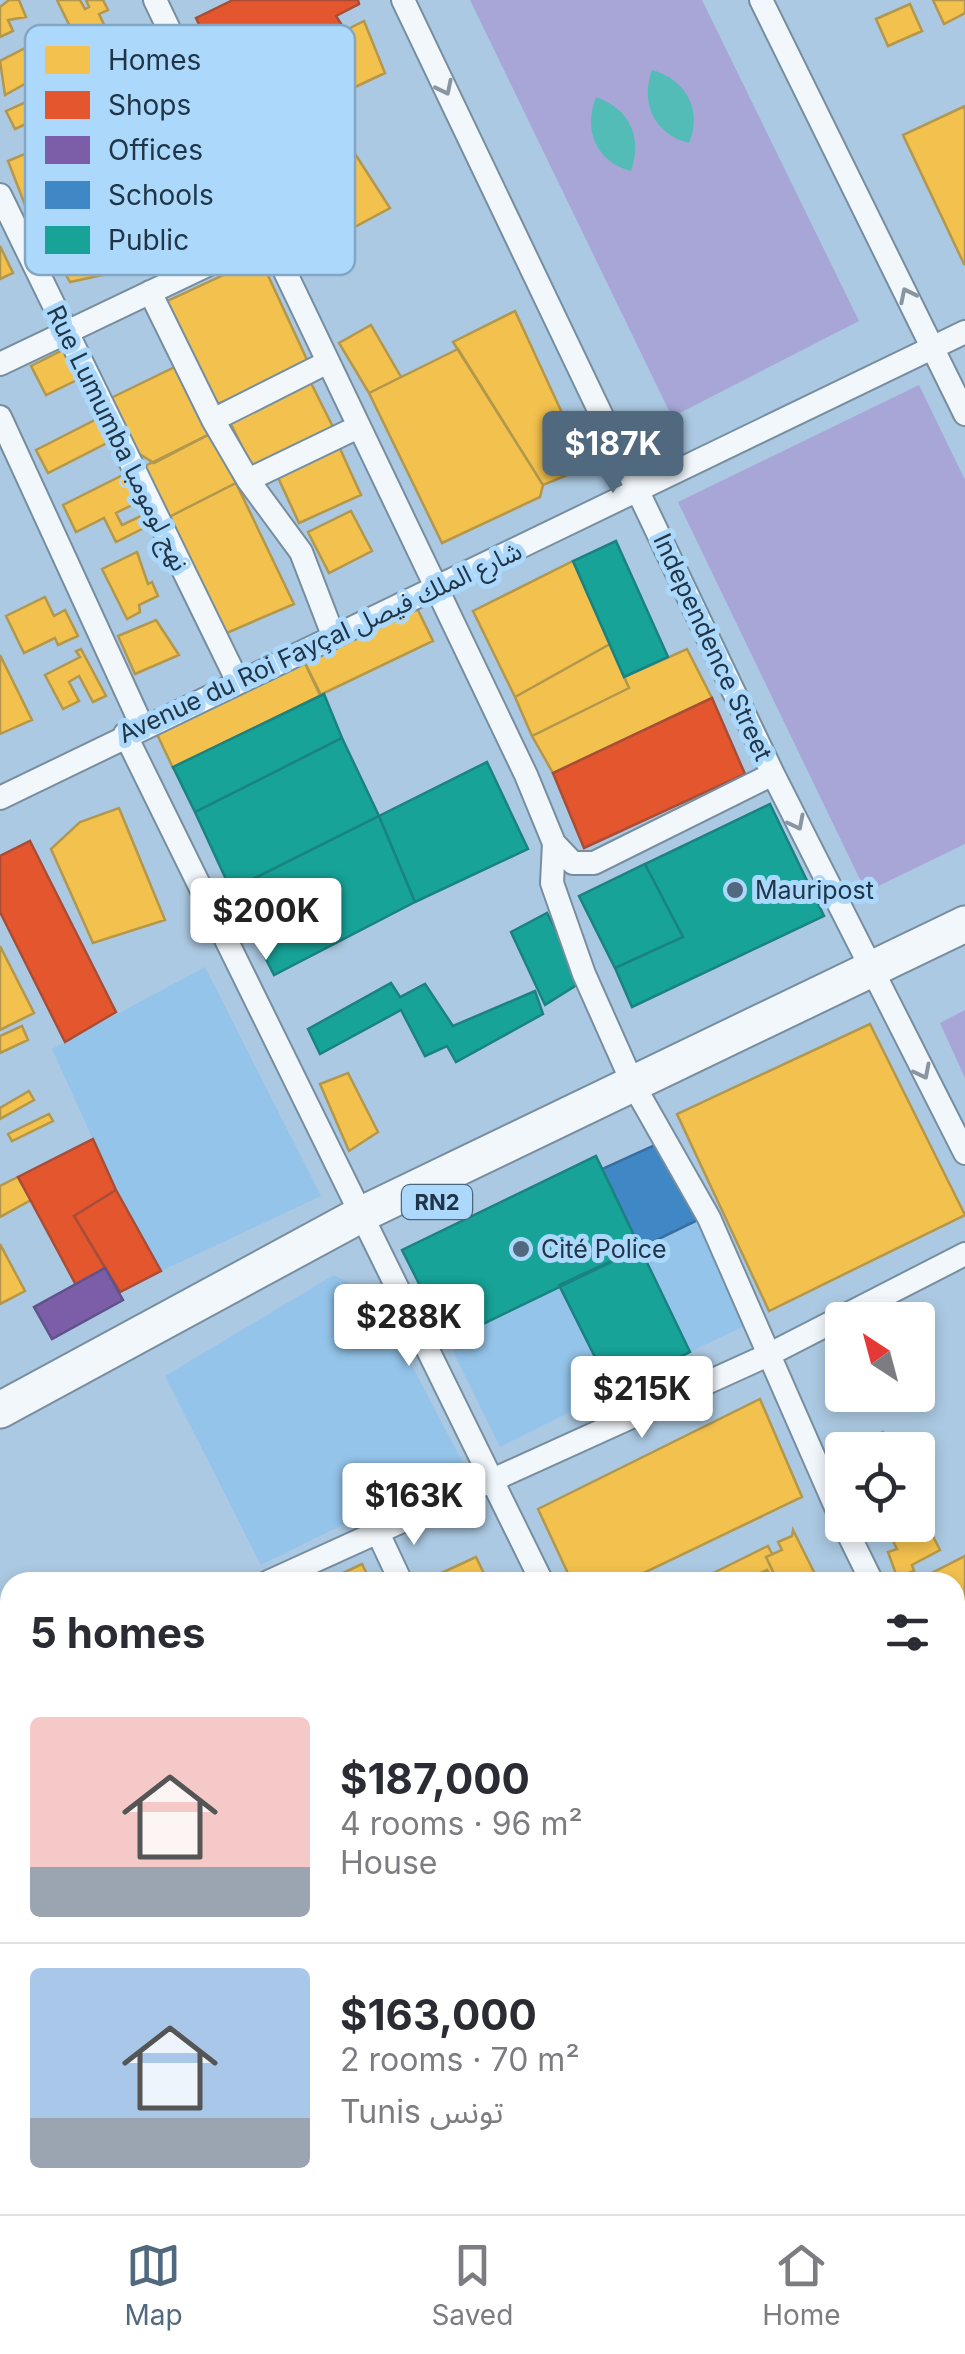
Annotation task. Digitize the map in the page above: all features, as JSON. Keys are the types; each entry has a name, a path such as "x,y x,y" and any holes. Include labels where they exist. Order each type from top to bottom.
{"highway":[{"name":"RN2","path":"0,1410 123,1339 876,980 965,924"},
{"name":"RN2","path":"876,980 965,950"},
{"name":"RN2","path":"0,1430 365,1226"}],"street":[{"path":"155,0 167,25"},
{"name":"Independence Street","path":"403,0 772,774 965,1153"},
{"path":"761,0 965,414"},
{"name":"Rue Lumumba نهج لومومبا","path":"0,196 25,247"},
{"name":"Rue Lumumba نهج لومومبا","path":"39,275 237,680"},
{"path":"0,364 186,275"},
{"path":"284,275 432,588 526,775 554,843 572,864 594,863 772,774"},
{"path":"150,292 213,420 248,480 300,552 334,635"},
{"name":"Avenue du Roi Fayçal شارع الملك فيصل","path":"0,798 237,680 640,492 965,332"},
{"path":"213,420 326,363"},
{"path":"0,417 134,730 365,1226 537,1572"},
{"path":"248,480 356,428"},
{"path":"554,843 552,883 561,916 639,1094 709,1218 825,1482"},
{"path":"292,1572 380,1535 768,1354 965,1254"},
{"path":"380,1535 397,1572"},
{"path":"852,1542 867,1572"}],"shaded area":[{"path":"470,0 702,0 859,321 672,417"},
{"path":"652,70 674,81 688,98 694,119 689,143 667,132 653,116 648,94"},
{"path":"596,97 617,109 631,126 635,147 631,171 609,160 596,143 591,121"},
{"path":"919,385 965,480 965,844 866,892 678,502"},
{"path":"205,967 321,1196 161,1271 116,1190 52,1049"},
{"path":"965,1010 965,1078 940,1023"},
{"path":"702,1218 748,1324 690,1352 640,1248"},
{"path":"334,1275 376,1297 464,1465 261,1565 165,1376"},
{"path":"559,1285 612,1391 500,1447 448,1341"}],"building: Homes":[{"path":"9,0 19,0 26,17 8,20 13,31 0,37 0,7"},
{"path":"57,0 80,0 85,9 89,7 86,0 103,0 108,10 99,14 104,25 69,25"},
{"path":"933,0 965,0 965,13 944,24"},
{"path":"910,4 922,31 888,46 876,19"},
{"path":"364,21 385,73 355,87 355,26"},
{"path":"25,48 25,84 5,95 0,61"},
{"path":"25,102 25,124 15,129 6,111"},
{"path":"965,106 965,264 964,264 903,135"},
{"path":"25,154 25,205 8,161"},
{"path":"355,154 390,208 355,227"},
{"path":"0,246 13,273 0,279"},
{"path":"66,275 102,275 70,282"},
{"path":"223,275 268,275 308,362 214,406 165,302"},
{"path":"515,311 587,467 543,485 453,342"},
{"path":"371,325 401,377 369,393 339,343"},
{"path":"67,348 83,377 46,395 31,366"},
{"path":"458,349 543,485 540,497 442,543 369,393"},
{"path":"179,365 212,433 154,463 133,450 111,398"},
{"path":"310,381 334,429 253,469 229,420"},
{"path":"97,419 109,442 48,473 36,450"},
{"path":"212,433 236,483 167,518 143,467"},
{"path":"337,442 361,495 299,523 275,471"},
{"path":"127,473 140,501 116,513 122,525 141,516 146,527 116,542 104,518 76,532 63,505"},
{"path":"236,483 294,604 222,635 167,518"},
{"path":"351,511 372,551 329,573 308,532"},
{"path":"137,552 148,584 152,582 158,596 139,605 140,612 127,619 102,569"},
{"path":"573,561 610,644 515,697 473,611"},
{"path":"45,597 54,616 65,610 78,636 58,645 55,638 24,653 6,616"},
{"path":"416,606 433,641 320,695 303,659"},
{"path":"156,620 179,655 135,674 118,636"},
{"path":"610,644 629,688 532,736 515,697"},
{"path":"81,649 106,696 93,702 79,676 69,682 79,701 63,709 45,675 80,657 76,651"},
{"path":"687,649 712,698 553,773 532,736 629,688 624,677"},
{"path":"0,655 32,720 0,734"},
{"path":"303,659 321,695 173,768 156,732"},
{"path":"119,808 165,920 93,943 51,849 80,822"},
{"path":"0,946 34,1013 0,1030"},
{"path":"870,1024 965,1215 769,1311 677,1114"},
{"path":"22,1026 28,1040 0,1053 0,1036"},
{"path":"348,1073 378,1132 349,1151 320,1084"},
{"path":"29,1091 34,1100 0,1119 0,1108"},
{"path":"49,1114 53,1121 12,1141 8,1134"},
{"path":"18,1177 31,1200 0,1217 0,1186"},
{"path":"0,1244 25,1291 0,1304"},
{"path":"760,1399 802,1497 646,1572 567,1572 538,1509"},
{"path":"793,1530 814,1572 773,1572 766,1557 782,1550 778,1542 792,1536"},
{"path":"935,1540 940,1550 912,1565 914,1571 895,1572 888,1552 897,1549 894,1542"},
{"path":"768,1546 772,1554 766,1557 773,1572 715,1572"},
{"path":"965,1556 965,1572 934,1572"},
{"path":"476,1557 483,1572 444,1572"},
{"path":"362,1564 366,1572 345,1572"}],"building: Shops":[{"path":"233,0 358,0 359,4 336,16 342,25 199,25 196,18"},
{"path":"712,698 745,774 584,848 553,773"},
{"path":"30,841 116,1012 65,1042 0,912 0,856"},
{"path":"93,1139 116,1190 74,1216 105,1268 76,1285 18,1177"},
{"path":"116,1190 161,1271 120,1292 74,1216"}],"building: Offices":[{"path":"105,1268 123,1300 52,1339 34,1307"}],"building: Schools":[{"path":"657,1144 702,1218 640,1248 602,1169"}],"building: Public":[{"path":"616,541 668,657 624,677 573,561"},
{"path":"324,694 342,738 195,812 173,767"},
{"path":"342,738 379,816 231,890 195,812"},
{"path":"487,762 528,849 415,902 379,816"},
{"name":"Mauripost","path":"770,804 824,916 632,1007 615,968 683,937 645,864"},
{"path":"379,816 415,902 274,975 231,890"},
{"path":"645,864 683,937 615,968 579,896"},
{"path":"547,913 583,981 545,1005 511,932"},
{"path":"391,983 400,997 425,984 453,1026 535,991 543,1014 456,1062 447,1046 425,1056 401,1010 320,1054 308,1029"},
{"name":"Cité Police","path":"596,1156 640,1248 448,1341 402,1250"},
{"path":"640,1248 690,1352 612,1391 559,1285"}],"place":[{"name":"Mauripost","path":"735,890"},
{"name":"Cité Police","path":"521,1249"}]}
